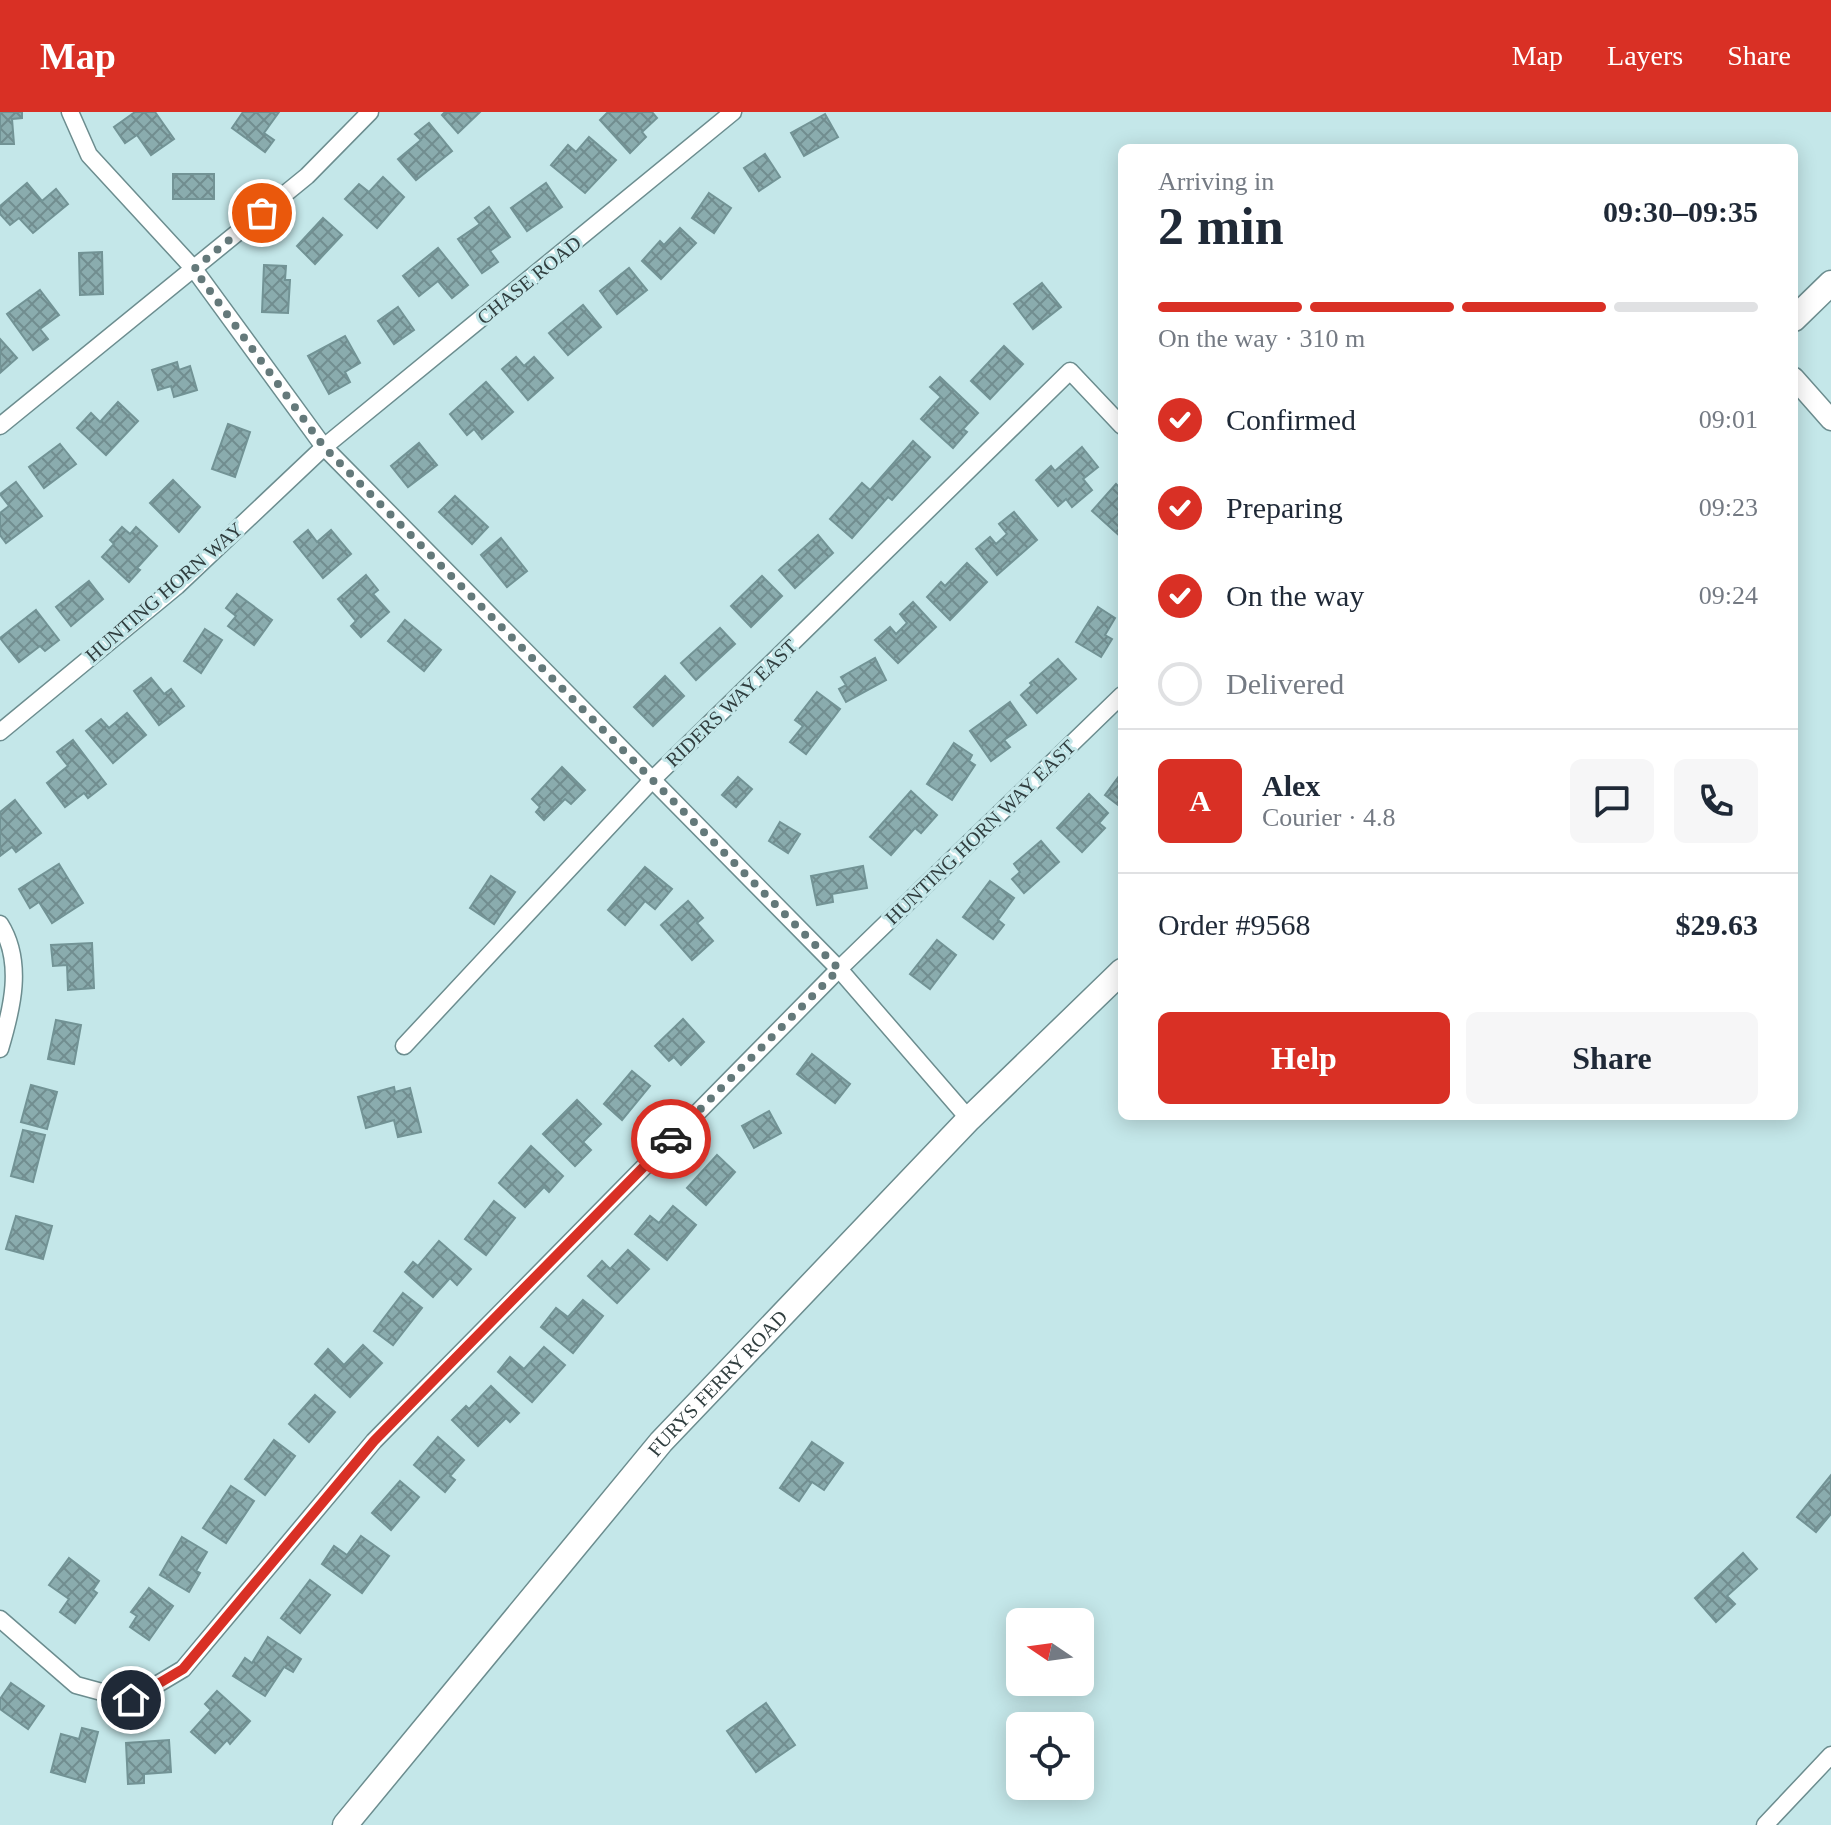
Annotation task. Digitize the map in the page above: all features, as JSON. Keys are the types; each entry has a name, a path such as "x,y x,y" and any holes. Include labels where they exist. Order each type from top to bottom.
{"main road":[{"path":"1798,315 1831,283"},
{"name":"FURYS FERRY ROAD","path":"345,1825 661,1442 969,1119 1118,975"}],"street":[{"path":"70,112 89,155 194,269 324,447 839,969 969,1119"},
{"path":"0,426 307,176 370,112"},
{"name":"CHASE ROAD","path":"324,447 733,112"},
{"name":"RIDERS WAY EAST","path":"404,1046 653,779 1070,371 1118,422"},
{"path":"1798,383 1831,420"},
{"name":"HUNTING HORN WAY","path":"0,732 177,586 324,447"},
{"name":"HUNTING HORN WAY EAST","path":"0,1619 76,1685 131,1700 183,1669 374,1441 839,969 1118,699"},
{"path":"0,924 8,936 15,976 11,1013 0,1049"},
{"path":"1765,1825 1831,1755"}],"building":[{"path":"0,112 22,112 22,118 12,119 14,144 0,144"},
{"path":"135,112 155,112 174,139 151,155 137,135 125,143 114,127"},
{"path":"243,112 279,112 264,133 274,140 265,152 232,128"},
{"path":"445,112 480,112 458,133 442,115"},
{"path":"608,112 652,112 657,118 642,132 646,137 630,153 600,120"},
{"path":"825,114 838,137 804,156 791,133"},
{"path":"429,123 452,151 416,180 398,159 421,140 415,134"},
{"path":"589,137 616,160 585,193 551,165 568,145 576,152"},
{"path":"765,154 780,177 759,191 744,168"},
{"path":"173,174 214,174 214,199 173,199"},
{"path":"383,177 404,197 377,228 345,199 359,184 369,192"},
{"path":"27,183 42,201 56,189 68,204 33,233 19,218 10,225 0,214 0,206"},
{"path":"546,183 562,207 527,231 511,208"},
{"path":"709,193 731,208 714,233 692,218"},
{"path":"489,207 510,237 490,251 498,262 482,273 458,239 480,224 475,218"},
{"path":"323,218 342,235 315,264 297,246"},
{"path":"680,228 696,243 661,279 642,261 660,241 664,245"},
{"path":"438,248 468,285 452,298 438,281 419,296 403,276"},
{"path":"102,252 103,294 80,295 79,253"},
{"path":"264,265 286,266 285,280 290,280 288,313 262,312"},
{"path":"629,268 647,290 617,314 600,291"},
{"path":"1042,283 1061,307 1033,329 1014,304"},
{"path":"40,290 59,315 40,329 48,339 33,350 7,314"},
{"path":"583,305 601,327 568,355 549,333"},
{"path":"398,307 414,330 394,344 378,321"},
{"path":"345,336 360,363 345,372 350,382 329,394 308,356"},
{"path":"0,339 17,358 0,373"},
{"path":"1004,346 1023,364 990,399 971,381"},
{"path":"516,357 524,366 534,357 553,378 528,400 502,369"},
{"path":"177,362 179,370 190,366 197,390 174,397 171,386 158,390 152,370"},
{"path":"940,377 978,413 963,429 967,432 953,448 921,419 941,397 930,387"},
{"path":"486,382 513,412 482,439 474,429 467,435 450,414"},
{"path":"118,402 138,421 106,455 77,428 91,413 100,422"},
{"path":"228,424 250,432 235,477 212,469"},
{"path":"913,441 930,457 892,500 888,497 852,538 830,519 862,483 870,490"},
{"path":"419,443 437,465 408,487 391,466"},
{"path":"60,444 76,464 44,488 29,467"},
{"path":"1082,447 1098,467 1083,479 1092,490 1072,507 1066,499 1058,506 1036,480 1051,466 1055,471"},
{"path":"173,480 200,507 179,532 150,503"},
{"path":"16,482 42,516 6,543 0,535 0,513 9,506 0,494"},
{"path":"1116,484 1118,534 1092,511"},
{"path":"455,496 488,527 472,544 439,512"},
{"path":"1014,512 1037,540 997,575 976,549 990,537 996,544 1007,534 999,524"},
{"path":"122,527 130,534 136,527 157,546 129,582 102,557 114,544 110,540"},
{"path":"308,530 317,542 331,530 351,554 323,578 294,542"},
{"path":"818,535 833,553 795,588 779,570"},
{"path":"501,538 527,571 507,587 481,555"},
{"path":"967,563 987,582 950,620 927,597 941,582 945,586"},
{"path":"366,575 378,590 373,594 389,612 361,637 351,626 356,621 338,599"},
{"path":"762,576 782,596 751,627 731,606"},
{"path":"89,581 103,599 71,626 56,607"},
{"path":"237,594 272,620 254,645 228,626 236,616 226,608"},
{"path":"913,602 936,627 898,663 875,640 890,627 896,634 907,623 900,614"},
{"path":"1098,607 1115,618 1105,635 1112,639 1101,657 1076,642"},
{"path":"36,610 59,640 45,651 40,646 19,662 0,638"},
{"path":"405,620 441,650 424,671 388,641"},
{"path":"720,628 735,644 696,680 681,663"},
{"path":"205,629 222,640 201,673 184,661"},
{"path":"875,658 886,680 846,702 839,689 846,685 841,677"},
{"path":"1058,659 1076,679 1037,713 1021,695"},
{"path":"665,676 684,696 653,726 634,707"},
{"path":"151,678 164,694 171,689 184,706 159,725 134,691"},
{"path":"817,692 840,709 806,754 790,742 803,726 795,720"},
{"path":"1010,702 1026,725 1004,740 1010,747 991,761 970,731"},
{"path":"127,713 146,735 113,763 86,731 101,719 109,728"},
{"path":"73,740 106,784 88,798 84,793 65,807 47,783 68,766 57,752"},
{"path":"954,743 972,755 969,761 975,765 952,800 927,784"},
{"path":"562,767 585,790 571,804 565,799 544,820 536,812 540,807 532,799"},
{"path":"738,777 752,789 736,807 722,795"},
{"path":"1118,777 1118,805 1105,795"},
{"path":"911,791 937,815 921,833 915,828 891,855 870,837"},
{"path":"1089,794 1108,813 1099,823 1105,828 1082,852 1057,828"},
{"path":"15,800 41,833 16,852 12,847 0,856 0,812"},
{"path":"780,822 800,834 788,853 769,841"},
{"path":"1041,841 1059,862 1024,893 1012,879 1020,872 1014,864"},
{"path":"59,864 83,903 52,923 39,902 30,908 19,889"},
{"path":"863,866 867,888 832,894 833,902 817,905 811,876"},
{"path":"645,867 672,889 655,909 645,901 625,925 608,910"},
{"path":"491,876 515,892 494,924 470,908"},
{"path":"990,881 1014,898 998,920 1004,925 993,939 963,917"},
{"path":"688,901 703,918 697,923 713,941 692,960 661,925"},
{"path":"937,940 956,955 930,989 910,974"},
{"path":"92,943 94,988 68,990 67,965 53,966 51,945"},
{"path":"683,1019 704,1042 681,1065 674,1057 669,1061 655,1046"},
{"path":"56,1020 81,1025 74,1064 48,1059"},
{"path":"812,1054 850,1084 835,1103 797,1074"},
{"path":"632,1071 650,1086 622,1120 604,1104"},
{"path":"31,1085 57,1092 47,1129 21,1122"},
{"path":"394,1087 395,1092 410,1088 421,1132 398,1137 394,1120 366,1128 358,1097"},
{"path":"577,1100 601,1124 583,1142 591,1150 575,1166 543,1134"},
{"path":"769,1111 781,1133 754,1148 742,1126"},
{"path":"23,1130 45,1135 33,1182 11,1176"},
{"path":"531,1146 563,1176 549,1192 544,1187 525,1207 499,1183"},
{"path":"717,1155 735,1172 706,1205 687,1188"},
{"path":"494,1201 515,1218 486,1255 465,1239"},
{"path":"673,1206 696,1225 667,1260 635,1234 650,1216 659,1223"},
{"path":"16,1216 52,1226 43,1259 6,1249"},
{"path":"439,1241 471,1269 457,1285 450,1278 433,1297 405,1272 413,1262 418,1266"},
{"path":"628,1250 649,1269 617,1303 588,1276 602,1261 610,1269"},
{"path":"403,1293 422,1308 393,1345 374,1331"},
{"path":"583,1300 603,1316 573,1353 541,1327 556,1308 568,1317"},
{"path":"363,1345 382,1363 350,1397 315,1364 328,1349 344,1365"},
{"path":"544,1347 565,1365 532,1402 498,1372 510,1357 524,1369"},
{"path":"491,1386 519,1413 510,1422 506,1418 478,1446 452,1420 466,1406 469,1409"},
{"path":"315,1395 335,1412 309,1442 289,1424"},
{"path":"438,1437 464,1460 450,1476 455,1480 445,1492 414,1465"},
{"path":"274,1440 295,1456 265,1495 245,1479"},
{"path":"812,1442 843,1463 824,1490 812,1482 799,1501 780,1488"},
{"path":"1831,1475 1831,1514 1816,1532 1797,1517"},
{"path":"400,1481 419,1497 391,1530 372,1513"},
{"path":"231,1486 254,1501 226,1543 203,1528"},
{"path":"361,1536 389,1556 362,1593 322,1564 334,1546 347,1555"},
{"path":"182,1537 207,1552 189,1592 160,1575"},
{"path":"1743,1553 1757,1569 1727,1596 1735,1604 1716,1622 1695,1598"},
{"path":"69,1558 99,1581 93,1590 97,1593 75,1623 60,1612 69,1599 49,1585"},
{"path":"310,1580 330,1595 300,1633 281,1618"},
{"path":"149,1588 173,1606 149,1640 130,1627 137,1616 131,1612"},
{"path":"268,1637 301,1659 293,1672 284,1667 265,1696 233,1676 245,1658 252,1663"},
{"path":"11,1683 44,1706 28,1729 0,1709 0,1699"},
{"path":"217,1691 250,1721 230,1744 227,1740 215,1753 191,1732 211,1710 205,1704"},
{"path":"766,1703 795,1745 756,1772 727,1731"},
{"path":"82,1728 98,1732 85,1782 51,1772 61,1734 79,1739"},
{"path":"169,1740 171,1772 144,1774 144,1783 128,1784 126,1743"}],"way so far":[{"path":"262,213 194,269 324,447 839,969 671,1139"}],"route":[{"path":"131,1700 183,1669 374,1441 671,1139"}]}
